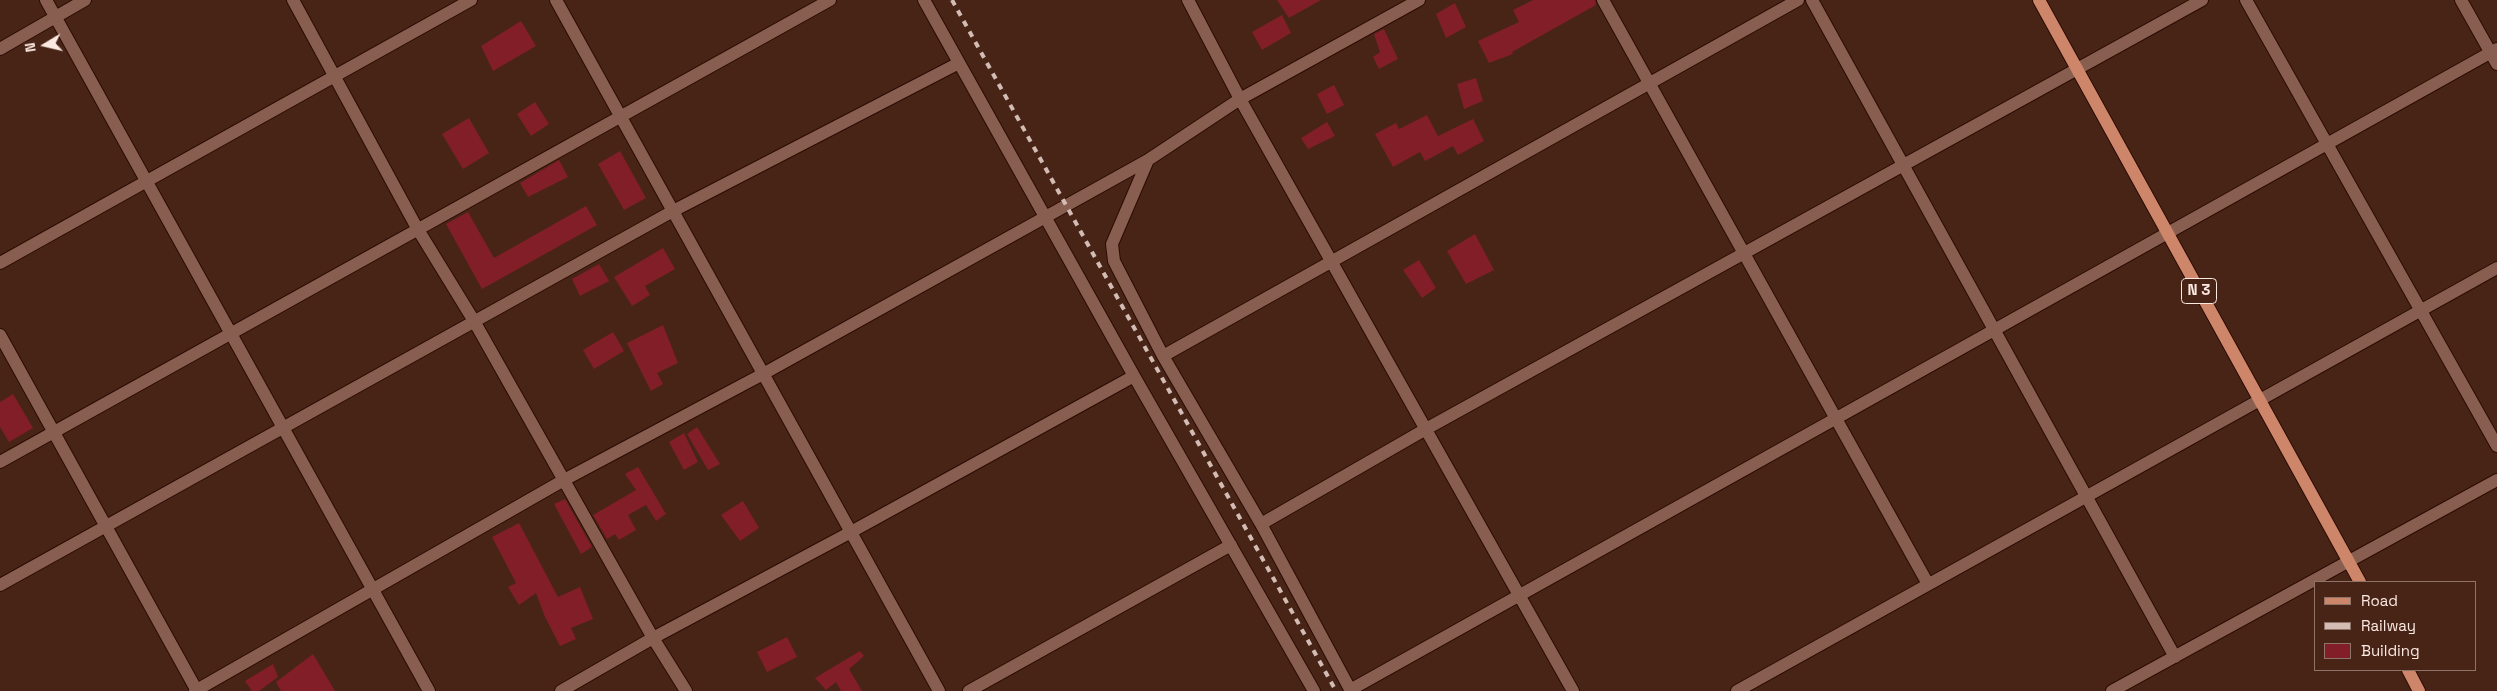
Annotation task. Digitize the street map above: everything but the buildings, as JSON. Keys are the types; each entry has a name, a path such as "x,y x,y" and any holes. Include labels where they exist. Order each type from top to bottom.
{"main road":[{"name":"N 3","path":"2039,0 2359,581"},
{"path":"2409,671 2419,691"}],"street":[{"path":"46,0 430,691"},
{"path":"0,49 85,0"},
{"path":"293,0 417,228 474,321 653,638 686,691"},
{"path":"0,263 471,0"},
{"path":"556,0 939,691"},
{"path":"0,462 230,332 830,0"},
{"path":"924,0 1134,376 1314,691"},
{"path":"1188,0 1240,99 1573,691"},
{"path":"0,335 196,691 564,480 763,374 1148,160 1240,99 1419,0"},
{"path":"1603,0 1928,584"},
{"path":"1163,356 1798,0"},
{"path":"1812,0 2175,657"},
{"path":"1261,524 1426,429 2202,0"},
{"path":"2246,0 2497,446"},
{"path":"1148,160 1112,244 1114,261 1163,356 1261,524 1350,690 1518,594 2327,144 2495,55 2461,0"},
{"path":"0,585 673,211 959,63"},
{"path":"1737,691 2497,268"},
{"path":"561,691 653,638 851,532 1134,376"},
{"path":"2112,691 2497,480"},
{"path":"969,691 1232,545"}],"railway":[{"path":"952,0 1336,691"}]}
